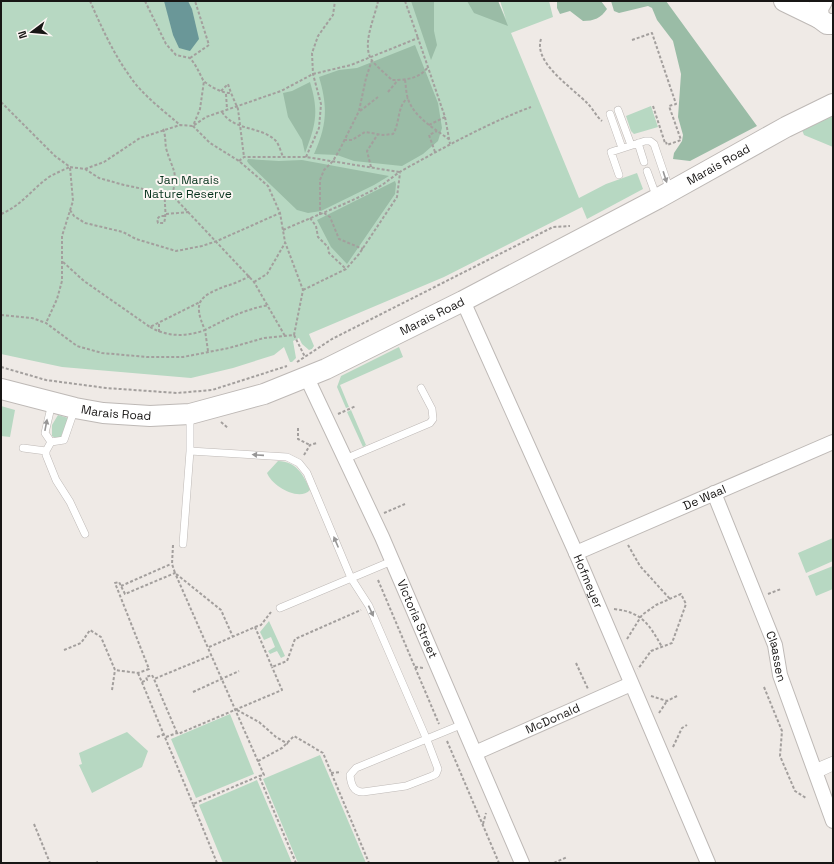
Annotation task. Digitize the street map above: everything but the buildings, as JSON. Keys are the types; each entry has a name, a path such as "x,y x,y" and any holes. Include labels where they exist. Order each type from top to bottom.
{"street":[{"path":"784,1 823,16"},
{"name":"Marais Road","path":"1,388 75,408 103,413 150,416 190,414 241,401 307,378 463,301 664,195 786,127 833,104"},
{"name":"Hofmeyer","path":"463,301 576,553 708,863"},
{"name":"Victoria Street","path":"307,378 392,561 522,863"},
{"name":"De Waal","path":"576,553 833,442"},
{"name":"Claassen","path":"714,493 775,645 780,675 833,821"},
{"name":"McDonald","path":"475,752 631,684"}],"lane":[{"path":"618,110 644,162"},
{"path":"610,114 622,148"},
{"path":"619,175 611,152 647,140 654,144 664,195"},
{"path":"647,171 664,195"},
{"path":"345,460 430,422 433,419 432,410 421,388"},
{"path":"51,442 45,433 52,403"},
{"path":"51,442 64,440 75,408"},
{"path":"183,544 190,451 190,414"},
{"path":"51,442 46,451 56,480 70,502 85,534"},
{"path":"23,448 46,451"},
{"path":"190,451 287,457 298,463 307,473 351,578 369,606 427,740 438,769 436,774 406,786 358,792 352,787 350,775 356,768 427,740 463,724"},
{"path":"280,608 392,561"},
{"path":"815,771 833,760"},
{"path":"815,771 833,768"}],"path":[{"path":"90,1 100,25 129,76 156,105 180,125"},
{"path":"145,1 166,44 176,55 190,58 199,69 204,81 200,109 193,126"},
{"path":"190,58 209,44 195,1"},
{"path":"306,157 319,128 321,104 313,74 312,53 318,36 333,15 335,1"},
{"path":"378,1 372,19 369,42 370,57 372,60 392,80 406,80 424,73 428,67"},
{"path":"405,1 446,117 450,144"},
{"path":"632,40 652,33 676,104 669,106 681,140 667,145 653,106"},
{"path":"193,126 206,117 281,91 313,74 351,65 418,38"},
{"path":"541,39 540,43 543,61 589,104 598,118 608,126 615,127"},
{"path":"320,215 320,180 324,170 333,161 359,111 366,78 372,60"},
{"path":"388,92 398,80"},
{"path":"406,80 408,98 413,107 429,124 450,140"},
{"path":"204,81 226,94 231,93"},
{"path":"221,91 228,84 237,105 244,157"},
{"path":"226,94 227,109"},
{"path":"359,111 378,97"},
{"path":"344,140 352,140 365,132 393,134 398,127 399,115 404,101 408,98"},
{"path":"1,102 55,156 70,167 85,170 99,178 124,185 172,195 250,276 269,305 285,336"},
{"path":"283,230 320,215 376,188 435,152 494,121 531,107"},
{"path":"222,111 225,116 241,127 255,130 276,141 283,157"},
{"path":"429,124 446,117"},
{"path":"85,170 104,162 140,138 180,125 193,126 210,142 239,161 268,186 280,213 285,242 303,290 294,335 305,358"},
{"path":"163,130 168,155 175,168 172,195"},
{"path":"435,152 429,135 437,131"},
{"path":"371,167 367,151 378,134"},
{"path":"659,145 666,142"},
{"path":"239,161 244,157 306,157 400,172"},
{"path":"46,323 57,298 62,281 62,236 73,201 70,167"},
{"path":"1,214 12,210 48,178 70,167"},
{"path":"303,290 346,269 362,250 397,197 400,172"},
{"path":"165,194 164,203 166,215 164,223 158,223 157,219 160,216 166,215 189,212"},
{"path":"70,210 74,216 85,223 123,232 136,239 176,251 202,246 217,241 280,213"},
{"path":"324,213 330,218 339,239 362,250"},
{"path":"310,218 316,226 318,237 328,247 329,253 346,269"},
{"path":"1,367 46,380 106,388 178,393 212,390 291,365 305,358 332,339 553,227 575,225"},
{"path":"254,282 267,274 285,242"},
{"path":"63,262 84,281 159,332 176,335 197,333 237,313 255,307 269,305"},
{"path":"208,351 205,330 199,313 200,302 204,296 215,289 250,276"},
{"path":"150,327 159,324 172,314 200,302"},
{"path":"1,315 32,318 46,323 77,346 102,352 147,357 183,357 229,348 264,338 294,335"},
{"path":"159,324 159,332"},
{"path":"338,414 356,406"},
{"path":"219,418 228,428"},
{"path":"298,428 298,439 310,445"},
{"path":"304,454 310,445 317,443"},
{"path":"382,514 404,504"},
{"path":"626,541 640,566 670,599"},
{"path":"174,543 172,564 175,573 264,775 193,804"},
{"path":"121,586 172,564"},
{"path":"115,670 138,673 148,669 148,667 115,584 119,582 125,594 175,573"},
{"path":"175,573 221,610 233,637"},
{"path":"378,580 439,724"},
{"path":"764,596 781,589"},
{"path":"624,643 641,616 656,605 681,594 686,604 672,643 649,653 636,671"},
{"path":"208,647 260,625 272,611 280,608"},
{"path":"272,667 287,661 295,639 365,608"},
{"path":"609,609 633,612 641,616 662,647"},
{"path":"166,737 177,733 178,734 282,690 256,627"},
{"path":"64,650 81,643 90,630 101,637 115,670 112,690"},
{"path":"154,679 212,655"},
{"path":"576,662 593,701"},
{"path":"416,667 429,669"},
{"path":"192,692 239,671"},
{"path":"138,673 166,737 217,863"},
{"path":"142,682 147,680 146,677 152,675 177,733"},
{"path":"764,687 782,731 780,756 795,791 806,798"},
{"path":"646,695 667,701"},
{"path":"656,717 667,701 676,696"},
{"path":"236,710 259,722 276,737 288,744"},
{"path":"671,752 682,728 687,725"},
{"path":"157,737 164,734"},
{"path":"258,761 276,753 288,744 294,736 323,754 369,863"},
{"path":"446,740 499,863"},
{"path":"259,776 296,863"},
{"path":"483,825 488,808"},
{"path":"34,824 50,863"},
{"path":"554,863 567,857"}],"green space":[{"name":"Jan Marais Nature Reserve","path":"1,1 498,1 506,19 500,1 549,1 553,17 511,33 579,198 606,184 637,173 643,189 587,219 582,207 444,277 309,334 314,346 312,349 309,350 302,344 299,338 293,341 296,358 292,362 290,362 284,347 274,355 233,368 191,378 62,367 1,354"},
{"path":"411,1 434,1 434,31 437,45 431,60"},
{"path":"467,1 498,1 508,26 474,13"},
{"path":"557,1 601,1 607,9 597,18 583,21 570,11 560,14 557,8"},
{"path":"611,1 666,1 757,126 690,161 673,159 674,153 682,141 683,135 678,117 681,74 673,41 657,20 652,8 648,6 619,13 614,11"},
{"path":"415,45 438,103 442,128 438,141 423,154 402,166 354,161 337,155 314,154 322,134 325,116 324,98 319,77 339,70 357,68"},
{"path":"310,82 315,102 315,118 312,134 305,153 302,140 288,117 283,93 292,91"},
{"path":"651,106 658,127 634,134 631,131 626,116"},
{"path":"833,115 833,147 804,135 802,130"},
{"path":"248,159 279,161 302,160 389,176 321,211 308,213 297,210 249,164 247,161"},
{"path":"395,181 395,194 347,264 331,247 317,220"},
{"path":"399,347 403,357 340,385 349,407 346,408 337,387 341,376"},
{"path":"1,406 15,410 10,437 1,436"},
{"path":"351,410 366,445 363,447 347,412"},
{"path":"58,415 68,418 61,437 57,439 52,436 52,425"},
{"path":"278,461 290,463 294,466 302,474 310,490 305,493 293,493 286,491 274,483 267,473"},
{"path":"833,538 833,561 806,573 798,553"},
{"path":"833,566 833,589 816,596 808,576"},
{"path":"269,621 285,656 281,658 277,651 270,654 268,651 275,647 271,637 264,640 260,632"},
{"path":"230,714 254,774 196,798 171,739"},
{"path":"127,732 148,751 142,767 92,793 79,765 82,764 79,753"},
{"path":"320,755 366,863 298,863 263,779"},
{"path":"257,780 292,863 223,863 199,805"}],"water":[{"path":"164,1 188,1 192,9 199,39 190,51 179,48 173,35"}]}
